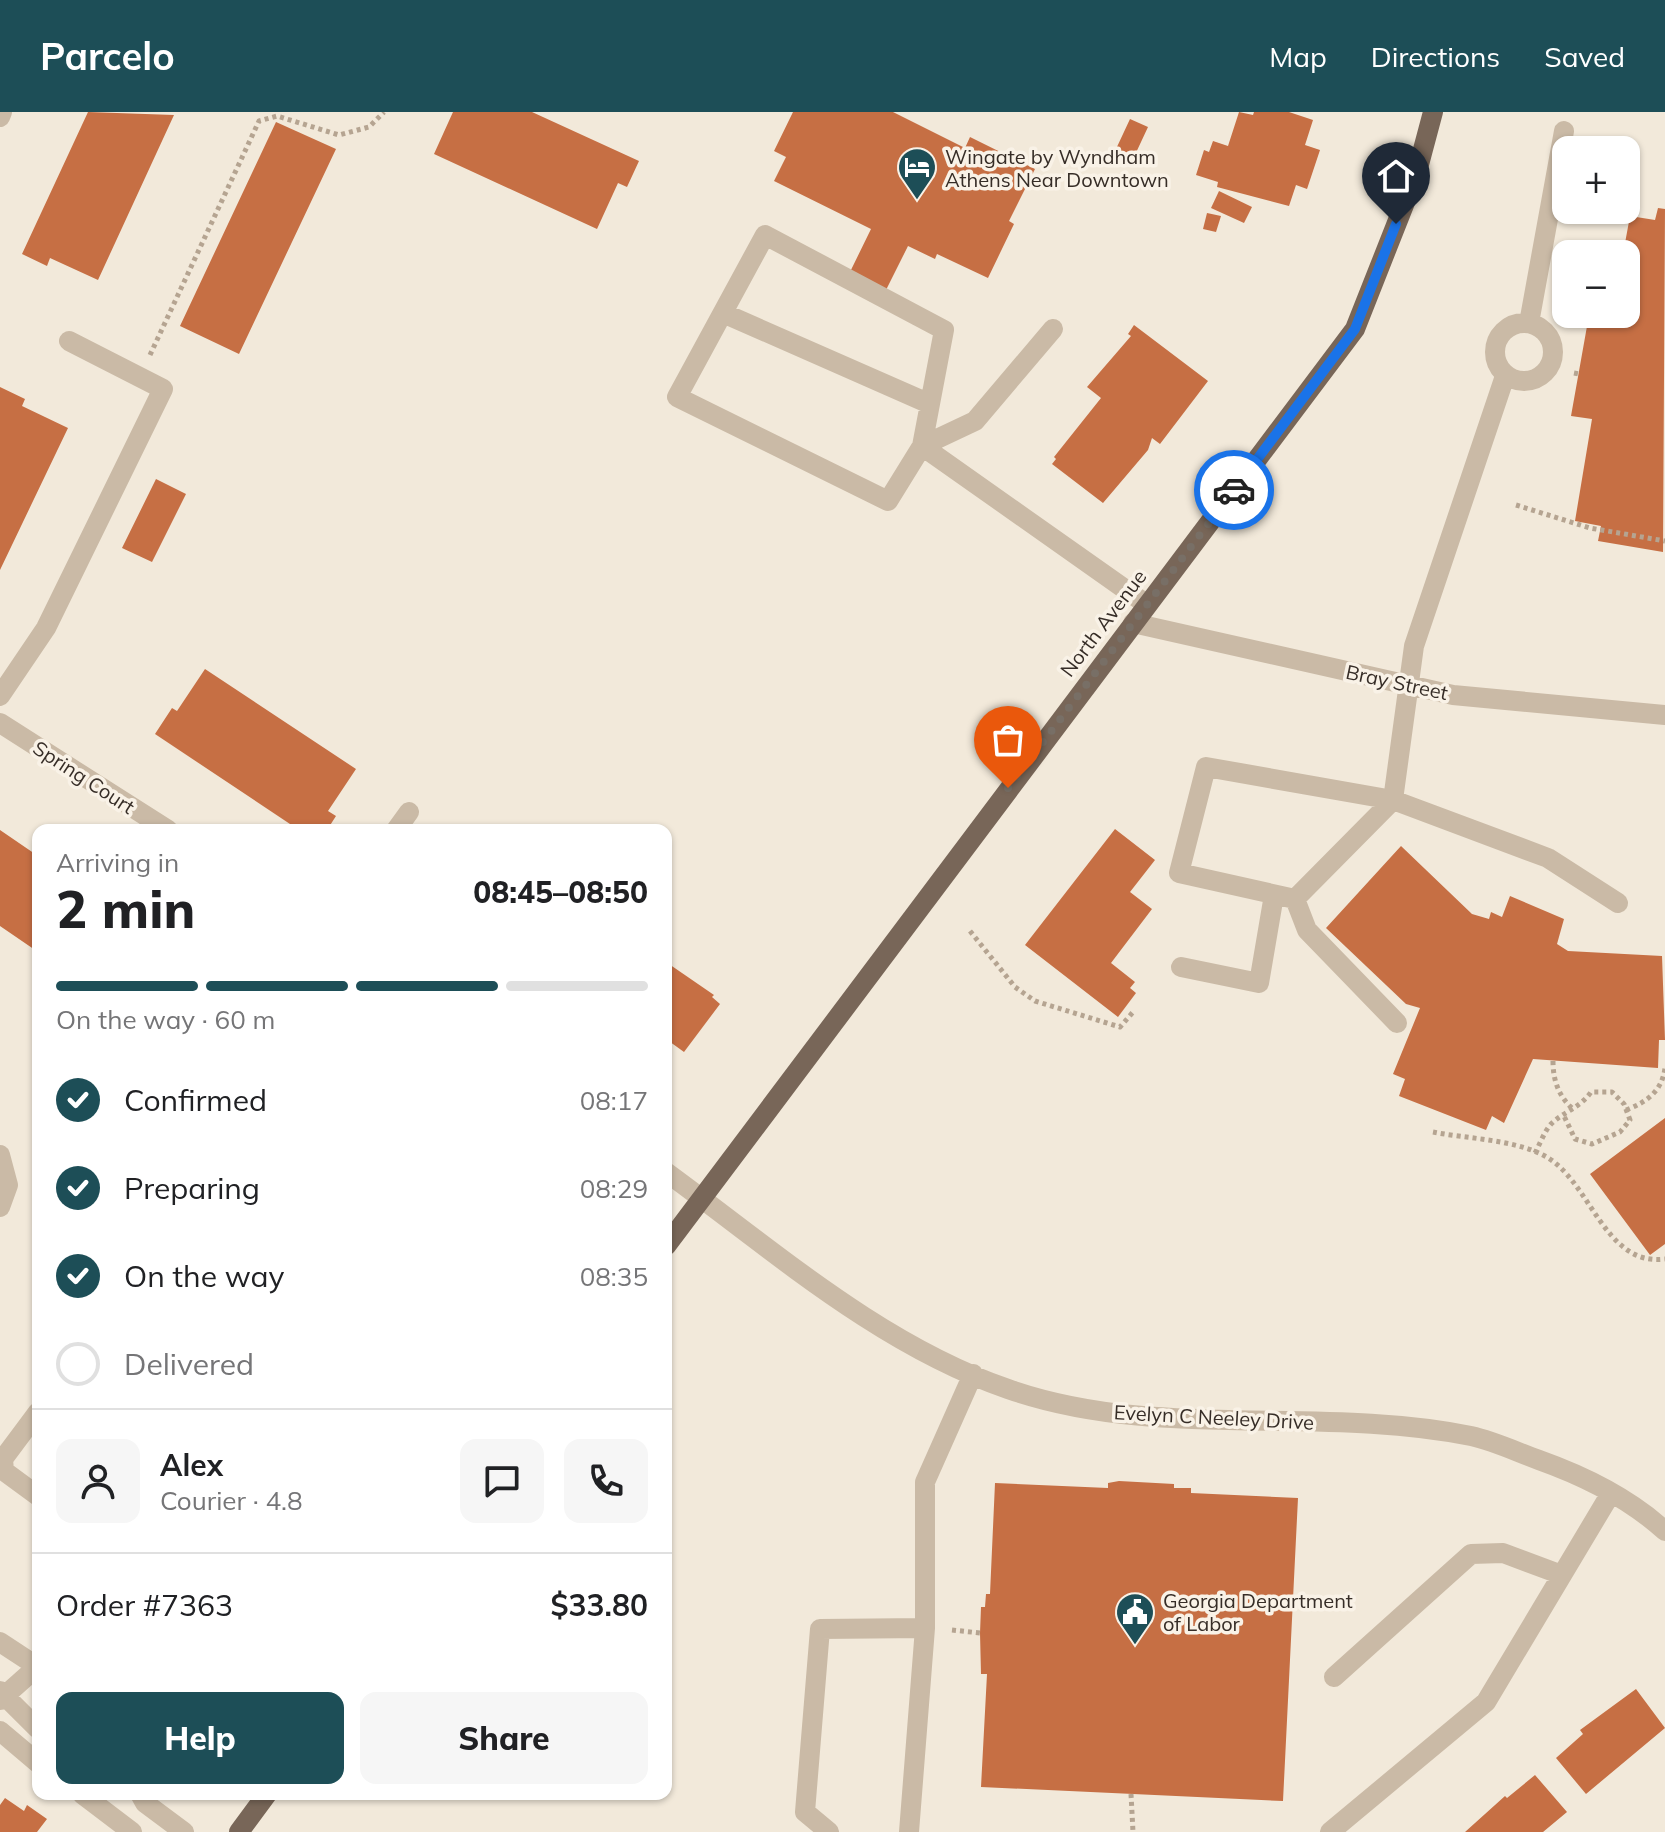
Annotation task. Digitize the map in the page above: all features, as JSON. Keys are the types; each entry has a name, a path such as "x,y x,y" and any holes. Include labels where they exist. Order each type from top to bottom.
{"main road":[{"name":"North Avenue","path":"672,1238 1355,329 1417,172 1433,112"},
{"path":"239,1832 263,1800"}],"street":[{"path":"1529,323 1564,131"},
{"path":"765,235 944,330 922,446 888,501 677,397 723,313 765,235"},
{"path":"723,313 930,404"},
{"path":"1529,323 1546,332 1551,340 1552,359 1549,368 1533,380 1523,382 1505,376 1495,359 1496,340 1510,326 1529,323"},
{"path":"922,446 975,421 1053,329"},
{"path":"0,696 46,628 163,389 69,341"},
{"path":"1295,899 1393,800 1414,646 1505,376"},
{"path":"922,446 1146,604"},
{"name":"Bray Street","path":"1133,623 1453,695 1665,715"},
{"name":"Spring Court","path":"0,723 159,824"},
{"path":"1295,899 1179,873 1206,767 1393,800 1548,858 1618,903"},
{"path":"400,824 409,812"},
{"path":"1181,967 1259,983 1274,895"},
{"path":"1295,899 1307,930 1397,1023"},
{"path":"0,1155 8,1185 0,1207"},
{"path":"672,1176 701,1198"},
{"name":"Evelyn C Neeley Drive","path":"701,1198 782,1260 893,1333 1009,1389 1109,1412 1359,1424 1472,1437 1585,1476 1665,1531"},
{"path":"909,1832 934,1629 925,1482 973,1374"},
{"path":"32,1420 3,1459 4,1471 32,1492"},
{"path":"1330,1832 1486,1702 1611,1493"},
{"path":"1334,1677 1471,1554 1503,1553 1562,1575"},
{"path":"829,1832 805,1812 820,1629 934,1629"},
{"path":"0,1642 32,1663"},
{"path":"32,1672 1,1696 32,1724"},
{"path":"0,1731 32,1758"},
{"path":"90,1800 132,1832"},
{"path":"145,1800 184,1832"}],"path":[{"path":"138,377 259,121 277,116 339,135 369,127 384,112"},
{"path":"1516,505 1590,528 1665,541"},
{"path":"970,931 1015,987 1035,1001 1120,1027 1133,1012"},
{"path":"1553,1061 1558,1090 1574,1110"},
{"path":"1626,1110 1642,1104 1656,1091 1665,1068"},
{"path":"1535,1153 1552,1123 1574,1110 1591,1092 1612,1092 1630,1120 1620,1132 1592,1144 1575,1139 1564,1116"},
{"path":"1433,1132 1509,1145 1535,1153 1567,1174 1620,1246 1638,1258 1665,1259"},
{"path":"934,1629 980,1633"},
{"path":"1131,1794 1133,1832"}],"building":[{"path":"88,112 174,115 98,280 50,258 47,266 22,254"},
{"path":"453,112 532,112 639,161 627,187 618,183 597,229 434,154"},
{"name":"Wingate by Wyndham Athens Near Downtown","path":"793,112 893,112 965,148 970,137 1035,169 1009,221 1014,224 988,278 937,254 935,259 908,246 886,290 850,272 871,229 774,181 786,157 774,151"},
{"path":"1239,112 1253,115 1254,112 1289,112 1313,120 1305,145 1320,150 1307,189 1296,185 1289,206 1217,187 1218,182 1196,175 1204,150 1209,152 1213,141 1228,146"},
{"path":"1130,119 1148,127 1134,157 1116,149"},
{"path":"276,122 336,149 239,354 180,326"},
{"path":"1219,191 1252,207 1244,223 1211,208"},
{"path":"1658,208 1665,209 1663,552 1598,541 1601,526 1575,521 1592,419 1571,416 1587,328 1640,328 1640,240 1626,240 1629,224 1640,224 1640,218 1655,220"},
{"path":"1207,213 1221,216 1216,232 1203,229"},
{"path":"1134,325 1208,381 1160,444 1152,438 1148,450 1103,503 1052,464 1056,459 1054,457 1101,398 1087,387 1131,336 1128,334"},
{"path":"0,387 25,399 22,406 68,428 0,570"},
{"path":"156,479 186,494 152,562 122,548"},
{"path":"205,669 356,769 328,811 336,816 331,824 290,824 155,734 172,708 177,711"},
{"path":"1115,829 1155,860 1130,892 1152,909 1111,963 1135,982 1130,988 1136,993 1118,1017 1025,945"},
{"path":"0,830 32,852 32,948 0,926"},
{"path":"1401,846 1472,914 1489,919 1491,912 1502,917 1510,896 1564,919 1557,944 1568,951 1662,956 1665,1040 1659,1040 1658,1068 1533,1059 1504,1123 1492,1116 1486,1130 1399,1096 1405,1079 1393,1074 1420,1008 1406,1004 1326,928"},
{"path":"672,966 714,995 712,997 720,1004 684,1052 672,1043"},
{"path":"1665,1118 1665,1244 1650,1255 1590,1174"},
{"name":"Georgia Department of Labor","path":"995,1483 1108,1488 1108,1483 1174,1484 1174,1488 1191,1488 1191,1493 1298,1498 1283,1801 981,1787 987,1674 981,1674 981,1607 985,1607 986,1594 990,1594"},
{"path":"1636,1689 1665,1728 1586,1794 1556,1758 1583,1734 1580,1730"},
{"path":"1535,1775 1567,1812 1543,1832 1465,1832 1505,1796 1507,1798"},
{"path":"5,1798 24,1811 27,1805 47,1819 37,1832 0,1832 0,1805"}],"way so far":[{"path":"1008,788 1234,490"}],"place":[{"name":"Wingate by Wyndham Athens Near Downtown","path":"917,201"},
{"name":"Georgia Department of Labor","path":"1135,1646"}],"route":[{"path":"1234,490 1355,329 1396,224"}]}
